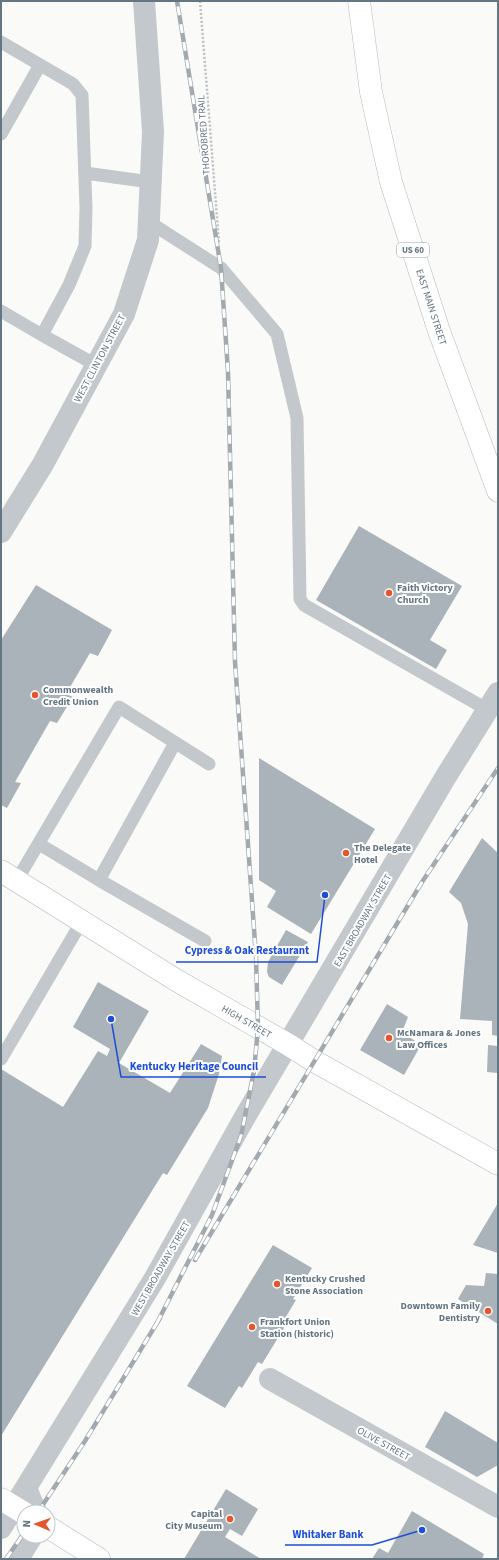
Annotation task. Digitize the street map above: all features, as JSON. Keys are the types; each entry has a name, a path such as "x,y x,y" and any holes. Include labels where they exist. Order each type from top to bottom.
{"main road":[{"name":"EAST MAIN STREET","path":"359,1 371,92 391,182 439,331 498,491"},
{"name":"HIGH STREET","path":"9,876 176,980 314,1061 498,1164"},
{"path":"56,1532 99,1559"}],"street":[{"name":"WEST CLINTON STREET","path":"1,532 43,464 124,314 148,240 153,132 144,1"},
{"name":"EAST BROADWAY STREET","path":"289,1045 445,778 493,702"},
{"name":"WEST BROADWAY STREET","path":"1,1528 13,1506 26,1488 155,1278 246,1115 289,1045"},
{"name":"OLIVE STREET","path":"270,1378 498,1507"},
{"path":"26,1488 33,1504"},
{"path":"18,1559 27,1544"}],"lane":[{"path":"1,42 73,84 82,95 86,208 85,246 69,285 42,335"},
{"path":"1,134 40,65"},
{"path":"85,173 150,182"},
{"path":"149,222 221,268 277,334 297,418 300,600 304,605 493,702"},
{"path":"1,311 96,365"},
{"path":"9,876 39,844 119,707 209,764"},
{"path":"99,880 175,743"},
{"path":"39,844 205,941"},
{"path":"1,1059 82,921"}],"path":[{"name":"THOROBRED TRAIL","path":"200,1 221,268"}],"building":[{"name":"Faith Victory Church","path":"359,526 462,586 430,640 447,650 436,669 316,600"},
{"name":"Commonwealth Credit Union","path":"36,585 112,630 98,656 90,653 66,694 73,697 57,723 50,721 15,782 21,783 7,808 1,805 1,640"},
{"path":"259,758 375,829 311,934 267,907 276,891 259,880"},
{"path":"482,838 498,853 498,1036 492,1035 492,1021 460,1019 468,924 461,903 449,892"},
{"path":"286,930 308,942 282,985 269,977 267,972 268,962"},
{"path":"98,982 149,1011 119,1063 170,1093 201,1044 222,1056 219,1074 208,1108 167,1175 163,1173 1,1436 1,1069 63,1107 98,1051 107,1056 110,1049 73,1027"},
{"name":"McNamara & Jones Law Offices","path":"387,1004 408,1017 402,1032 421,1045 404,1075 360,1050"},
{"path":"488,1045 498,1046 498,1073 487,1072"},
{"path":"498,1203 498,1253 473,1245"},
{"name":"Frankfort Union Station (historic)","path":"273,1245 312,1268 293,1299 296,1300 281,1325 284,1328 262,1364 258,1362 242,1388 239,1386 225,1408 187,1386"},
{"name":"Downtown Family Dentistry","path":"486,1273 498,1274 498,1324 458,1299 466,1285 484,1286"},
{"path":"445,1411 498,1443 498,1465 477,1477 425,1447"},
{"name":"Capital City Museum","path":"226,1489 258,1509 242,1536 230,1529 225,1537 261,1559 184,1559"},
{"path":"412,1511 484,1554 482,1559 372,1559 379,1548 388,1553"}],"railway":[{"path":"157,1323 212,1215 241,1136 254,1071 258,1028 256,957 235,662 228,372 221,268 177,1"},
{"path":"195,1260 422,882 498,768"},
{"path":"43,1504 85,1441 160,1318"},
{"path":"6,1559 16,1544"}],"place":[{"name":"Faith Victory Church","path":"389,593"},
{"name":"Commonwealth Credit Union","path":"35,695"},
{"name":"The Delegate Hotel","path":"346,853"},
{"name":"Cypress & Oak Restaurant","path":"325,895"},
{"name":"Kentucky Heritage Council","path":"111,1019"},
{"name":"McNamara & Jones Law Offices","path":"389,1038"},
{"name":"Kentucky Crushed Stone Association","path":"277,1284"},
{"name":"Downtown Family Dentistry","path":"488,1311"},
{"name":"Frankfort Union Station (historic)","path":"252,1327"},
{"name":"Capital City Museum","path":"230,1519"},
{"name":"Whitaker Bank","path":"422,1530"}]}
